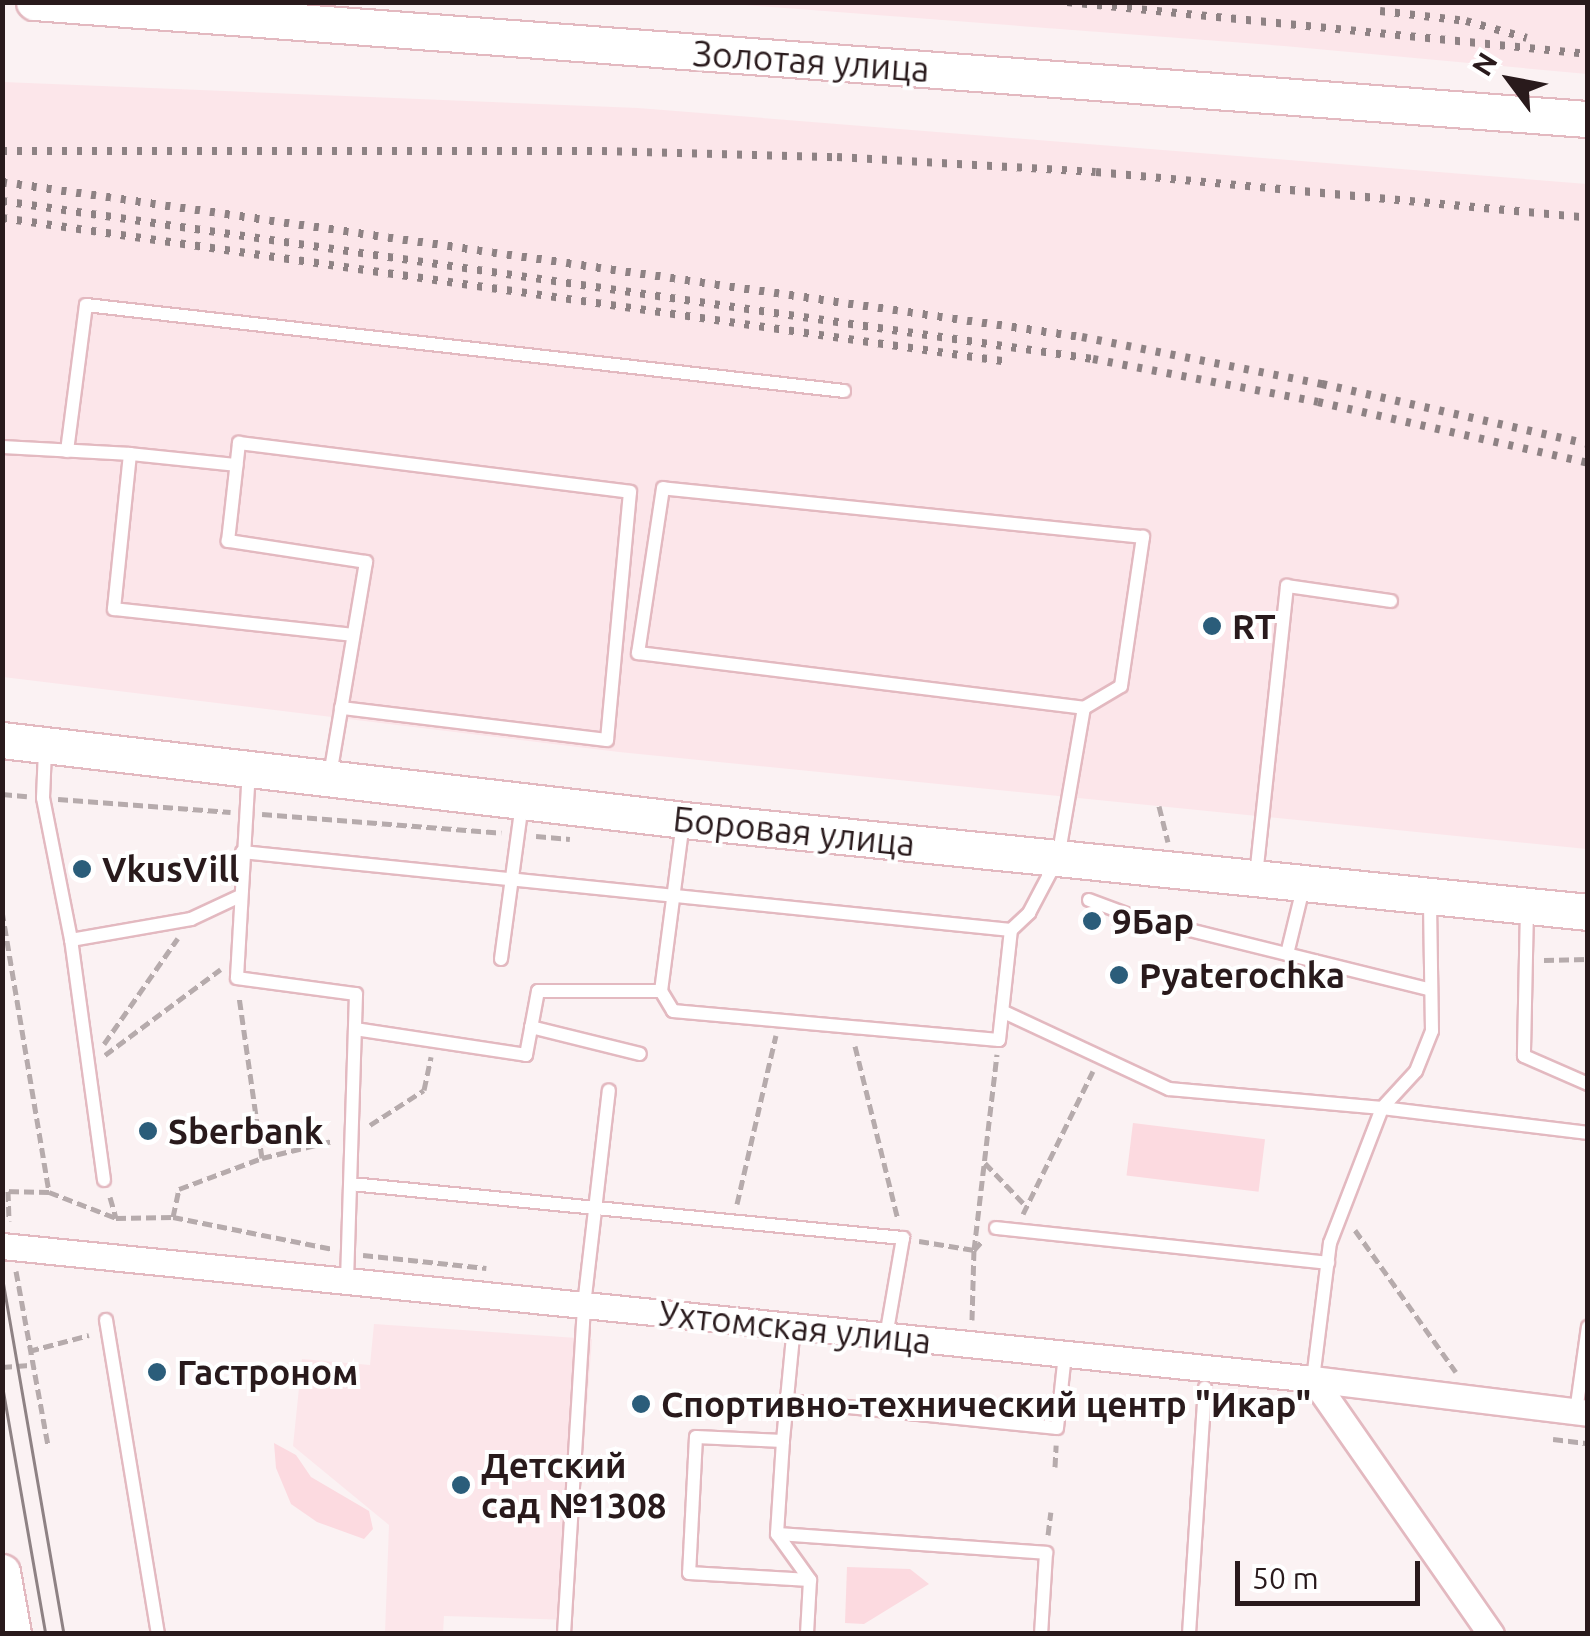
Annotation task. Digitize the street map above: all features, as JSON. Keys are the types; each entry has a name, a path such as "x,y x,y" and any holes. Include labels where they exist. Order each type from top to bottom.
{"street":[{"name":"Золотая улица","path":"34,2 1588,119"},
{"name":"Боровая улица","path":"2,740 684,820 1588,912"},
{"name":"Ухтомская улица","path":"9,1242 346,1282 1313,1379 1582,1412"},
{"path":"1313,1379 1491,1634"},
{"path":"3,1579 13,1634"}],"lane":[{"path":"67,450 86,304 844,391"},
{"path":"329,778 366,562 228,541 239,442 630,492 607,740 341,708"},
{"path":"2,448 130,454 236,465"},
{"path":"130,454 114,609 353,635"},
{"path":"684,820 661,991 673,1011 999,1040 1011,930 1029,913 1058,858 1084,708 1121,686 1143,538 662,488 638,654 1084,708"},
{"path":"1256,878 1287,586 1391,601"},
{"path":"46,746 44,798 71,940 104,1180"},
{"path":"249,768 237,978 356,994 346,1282"},
{"path":"501,960 523,801"},
{"path":"242,852 1011,930"},
{"path":"1287,954 1304,883"},
{"path":"71,940 191,919 240,896"},
{"path":"1313,1379 1328,1262 1342,1212 1382,1108 1416,1071 1432,1031 1430,896"},
{"path":"1089,900 1129,915 1432,990"},
{"path":"1527,906 1524,1056 1588,1084"},
{"path":"355,1029 526,1056 538,991 661,991"},
{"path":"1004,1012 1170,1090 1382,1108 1588,1133"},
{"path":"531,1027 640,1054"},
{"path":"564,1634 584,1305 609,1090"},
{"path":"351,1184 903,1238 886,1336"},
{"path":"996,1228 1328,1262"},
{"path":"107,1324 158,1634"},
{"path":"794,1326 777,1534 810,1580 807,1634"},
{"path":"1582,1412 1588,1327"},
{"path":"787,1401 1057,1428 1065,1354"},
{"path":"1188,1634 1205,1388"},
{"path":"783,1441 696,1438 690,1573 810,1580"},
{"path":"777,1534 1046,1553 1041,1634"}],"path":[{"path":"1159,806 1170,850"},
{"path":"2,910 49,1192 5,1191 9,1242 48,1446"},
{"path":"87,1068 191,919"},
{"path":"1526,962 1582,956 1588,959"},
{"path":"87,1068 238,957"},
{"path":"173,1217 179,1189 262,1158 237,978"},
{"path":"734,1222 779,1020"},
{"path":"850,1026 903,1238 974,1250"},
{"path":"972,1320 974,1250 999,1040"},
{"path":"1016,1230 1100,1057"},
{"path":"985,1163 1052,1234"},
{"path":"1342,1212 1458,1374"},
{"path":"974,1250 996,1228"},
{"path":"29,1350 107,1324"},
{"path":"2,1367 32,1365"},
{"path":"1553,1439 1588,1444"}],"shaded area":[{"path":"718,3 1587,3 1587,74 1284,46"},
{"path":"3,82 638,108 1587,184 1587,849 619,752 3,677"},
{"path":"1133,1123 1265,1139 1259,1192 1127,1176"},
{"name":"Детский сад №1308","path":"374,1324 592,1339 571,1620 444,1616 443,1633 385,1633 389,1525 293,1446 302,1359 370,1365"},
{"path":"274,1443 296,1455 311,1477 369,1511 373,1529 364,1539 317,1522 291,1504 276,1468"},
{"path":"847,1567 910,1569 929,1584 864,1624 845,1623"}],"tram line":[{"path":"2,1275 64,1634"},
{"path":"2,1383 46,1634"}],"railway":[{"path":"1067,2 1588,54"},
{"path":"1380,11 1466,21 1527,38"},
{"path":"2,151 602,151 837,157 1096,172 1588,218"},
{"path":"2,182 1082,337 1322,384 1588,444"},
{"path":"2,201 1093,359 1318,402 1588,463"},
{"path":"2,218 1009,362"}],"place":[{"name":"RT","path":"1212,626"},
{"name":"VkusVill","path":"82,869"},
{"name":"9Бар","path":"1092,921"},
{"name":"Pyaterochka","path":"1119,975"},
{"name":"Sberbank","path":"148,1131"},
{"name":"Гастроном","path":"157,1372"},
{"name":"Спортивно-технический центр \"Икар\"","path":"641,1404"},
{"name":"Детский сад №1308","path":"461,1485"}]}
